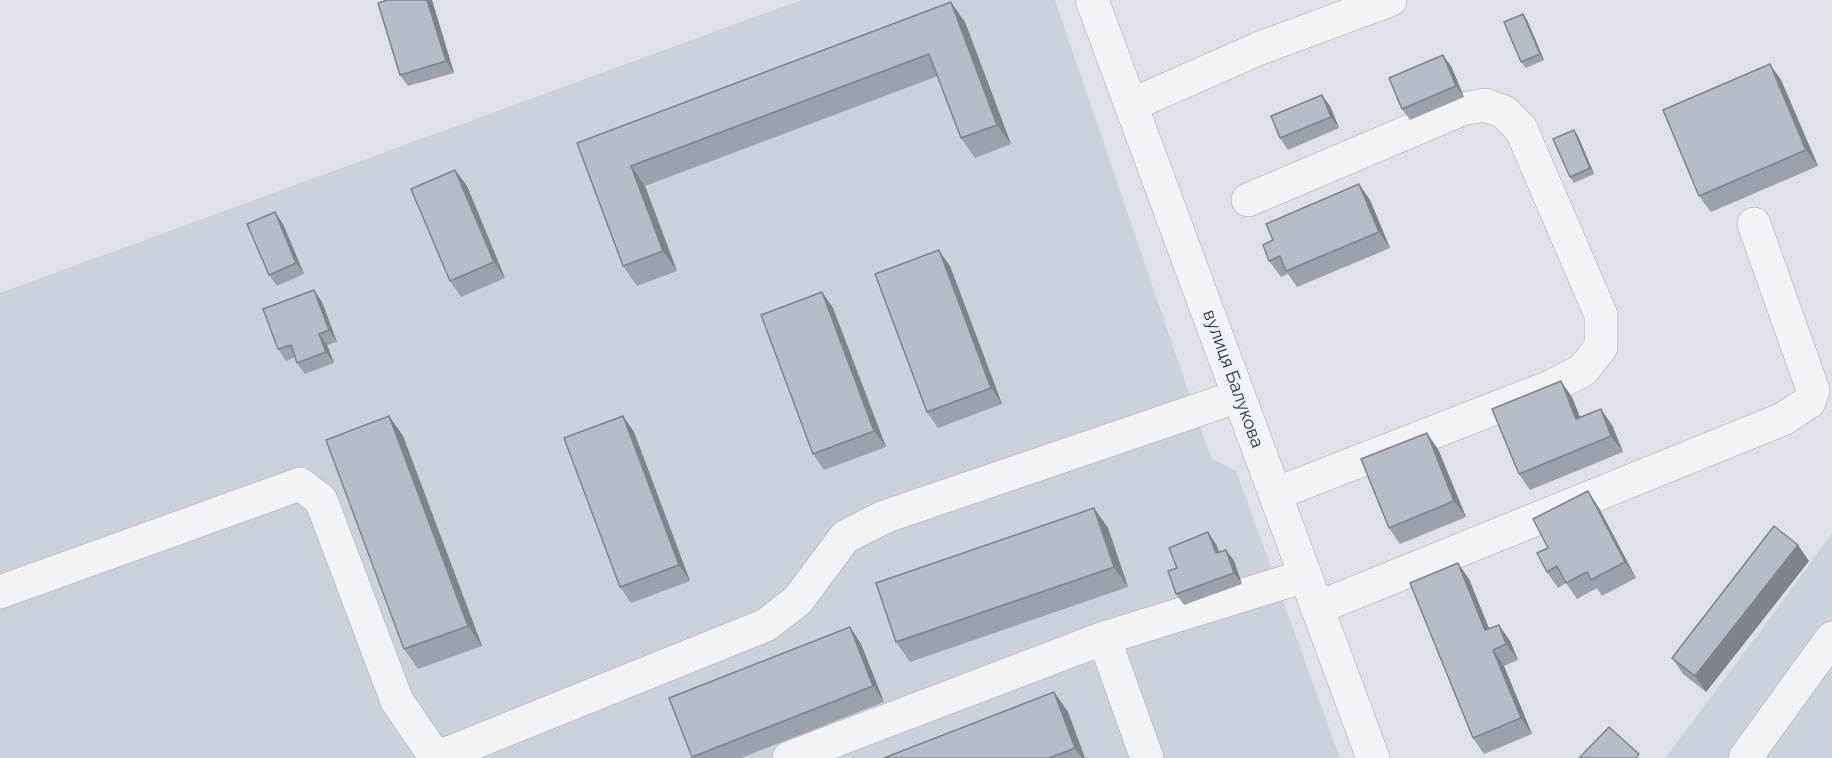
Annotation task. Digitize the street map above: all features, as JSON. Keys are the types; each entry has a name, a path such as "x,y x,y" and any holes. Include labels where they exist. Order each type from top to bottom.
{"street":[{"name":"вулиця Балукова","path":"1092,0 1373,758"},
{"path":"1131,105 1260,48 1390,0"},
{"path":"1248,200 1462,109 1485,105 1504,112 1521,129 1601,315 1601,347 1583,370 1552,386 1275,494"},
{"path":"1317,608 1783,419 1809,402 1813,390 1754,224"},
{"path":"0,592 300,484 321,500 397,701 436,758 766,625 798,600 845,537 884,517 1239,396"},
{"path":"789,758 1104,638 1305,576"},
{"path":"1104,638 1147,758"},
{"path":"1745,758 1832,638"}],"shaded area":[{"path":"801,0 1055,0 1211,458 1236,471 1340,758 0,758 0,293"},
{"path":"1832,533 1832,758 1665,758 1774,613"}],"building":[{"path":"388,0 427,0 446,61 400,75 378,3"},
{"path":"951,2 997,125 961,138 929,54 631,166 663,251 623,266 577,143"},
{"path":"1523,14 1540,54 1521,62 1504,22"},
{"path":"1443,55 1456,86 1402,109 1389,78"},
{"path":"1770,64 1806,150 1699,196 1663,110"},
{"path":"1322,95 1331,117 1280,138 1271,116"},
{"path":"1574,130 1590,168 1570,177 1553,139"},
{"path":"455,170 494,262 450,281 411,189"},
{"path":"1359,184 1379,232 1286,271 1280,256 1269,261 1263,245 1273,240 1266,224"},
{"path":"275,212 296,263 269,275 247,224"},
{"path":"939,250 991,388 927,412 875,274"},
{"path":"314,290 329,330 319,334 326,352 297,363 291,345 278,349 263,309"},
{"path":"822,292 874,431 813,454 761,315"},
{"path":"1561,381 1576,419 1601,409 1611,436 1519,474 1492,409"},
{"path":"389,416 468,626 404,649 326,440"},
{"path":"623,416 679,565 620,587 564,438"},
{"path":"1427,433 1454,501 1389,528 1361,459"},
{"path":"1588,491 1625,562 1591,580 1587,572 1566,583 1557,566 1547,572 1537,553 1548,548 1533,519"},
{"path":"1094,508 1114,567 896,642 876,583"},
{"path":"1774,526 1798,545 1695,676 1672,658"},
{"path":"1208,532 1216,553 1226,550 1234,573 1176,594 1168,571 1177,568 1169,548"},
{"path":"1458,563 1485,630 1499,625 1506,644 1493,650 1521,718 1473,738 1410,583"},
{"path":"850,627 873,686 692,757 669,698"},
{"path":"1054,692 1075,748 1049,758 884,758"},
{"path":"1609,727 1639,754 1636,758 1579,758"}]}
